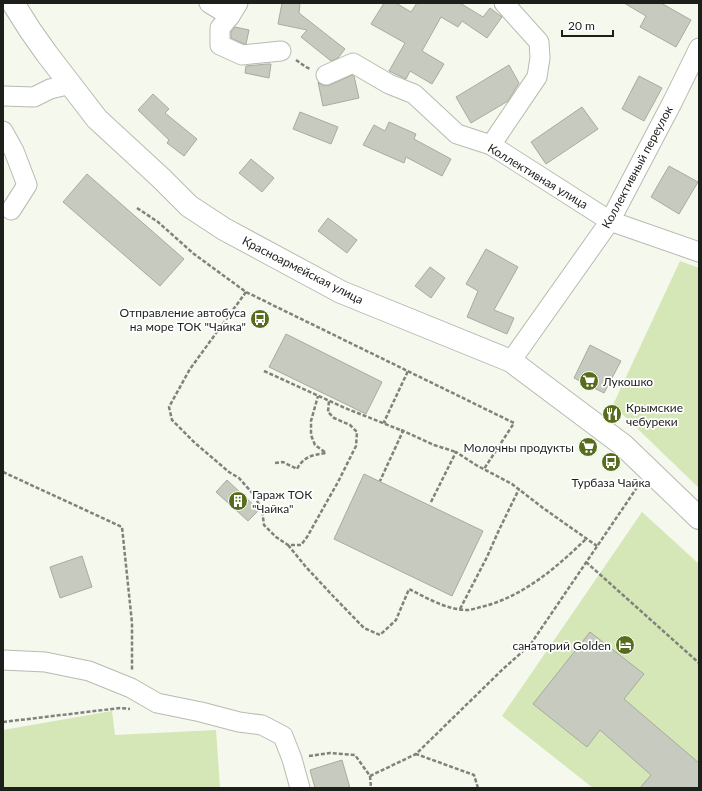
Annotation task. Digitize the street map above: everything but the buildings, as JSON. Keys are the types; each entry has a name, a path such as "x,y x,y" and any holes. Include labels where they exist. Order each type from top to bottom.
{"main road":[{"name":"Красноармейская улица","path":"13,3 34,36 97,119 189,206 224,229 341,292 511,361 623,445 699,518"}],"street":[{"path":"209,3 234,9 220,28 220,45 242,55 281,50"},
{"path":"491,145 537,77 540,58 539,42 504,3"},
{"name":"Коллективный переулок","path":"511,361 610,220 699,48"},
{"name":"Коллективная улица","path":"326,75 353,64 389,84 414,94 457,134 491,145 610,220 699,252"},
{"path":"3,96 34,97 50,89 71,84"},
{"path":"3,131 14,151 26,185 10,210"},
{"path":"3,660 45,662 89,671 131,688 157,703 239,722 262,725 283,736 292,759 300,788"}],"path":[{"path":"281,50 306,67 326,75"},
{"path":"137,208 158,222 194,254 246,292 514,423 484,469"},
{"path":"246,292 190,369 169,407 172,420 195,443 238,478 254,495 262,510 264,525 276,537 288,545 306,567 364,628 380,635 396,620 409,589 428,599 460,609 468,610 498,602 529,586 566,559 586,538"},
{"path":"264,371 329,401 403,431"},
{"path":"408,371 384,422 434,445 456,452 512,484 543,508 598,546"},
{"path":"275,463 283,462 297,469 300,463 310,456 326,453 315,446 311,435 311,421 318,396"},
{"path":"288,545 301,545 307,537 338,482 356,446 357,432 350,425 334,418 328,412 329,401"},
{"path":"380,481 403,431"},
{"path":"431,502 456,452"},
{"path":"370,776 416,754 503,669 530,645 649,470"},
{"path":"3,472 122,527 132,623 131,688"},
{"path":"460,609 487,558 519,489"},
{"path":"586,562 699,662"},
{"path":"3,722 120,708 145,710 157,703"},
{"path":"321,754 355,754 370,776 371,788"},
{"path":"416,754 474,775 478,788"}],"green space":[{"path":"680,261 699,268 699,488 613,405"},
{"name":"санаторий Golden","path":"642,512 699,564 699,788 593,788 502,716"},
{"path":"112,711 115,735 216,730 220,788 3,788 3,730"}],"place":[{"name":"Отправление автобуса на море ТОК \"Чайка\"","path":"260,319"},
{"name":"Лукошко","path":"589,381"},
{"name":"Крымские чебуреки","path":"612,414"},
{"name":"Молочны продукты","path":"588,447"},
{"name":"Турбаза Чайка","path":"611,462"},
{"name":"Гараж ТОК \"Чайка\"","path":"238,501"},
{"name":"санаторий Golden","path":"625,645"}]}
